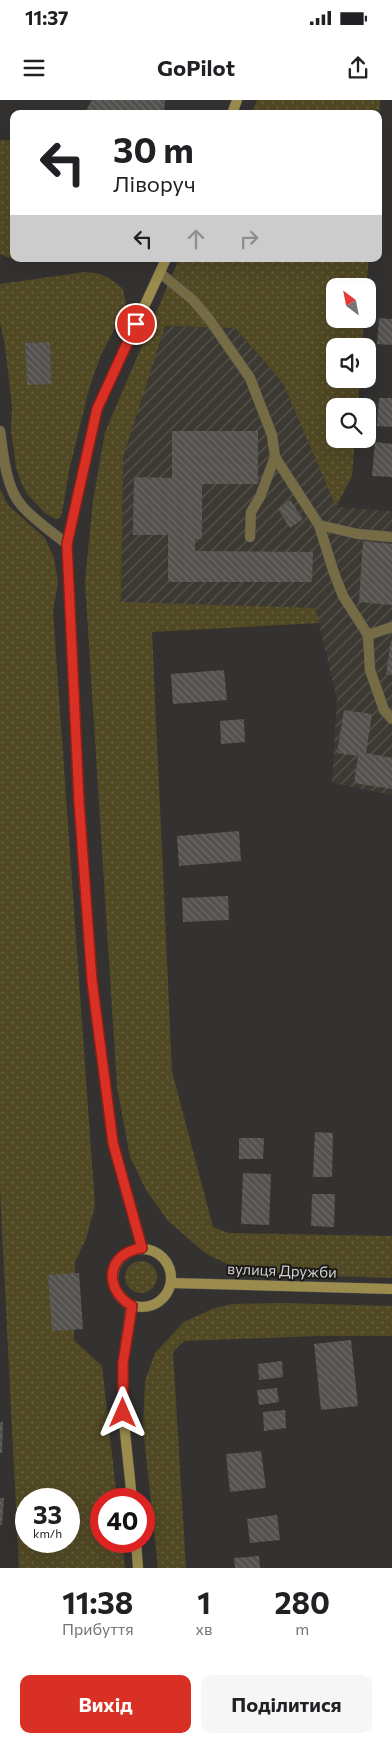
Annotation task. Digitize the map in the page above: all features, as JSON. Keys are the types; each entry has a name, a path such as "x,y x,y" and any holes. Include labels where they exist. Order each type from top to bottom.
{"street":[{"path":"142,1248 113,1143 92,981 79,802 67,544 97,409 165,262"},
{"path":"160,273 193,300 209,319 250,378 272,435 275,457 319,525 343,596 368,635 370,670 384,710 392,719"},
{"path":"0,431 4,459 11,485 20,505 67,544"},
{"path":"250,537 250,512 260,497 275,457"},
{"path":"319,525 358,534 392,537"},
{"path":"368,635 392,627"},
{"path":"142,1248 152,1250 161,1255 171,1273 171,1283 167,1293 152,1306 132,1306 122,1300 116,1292 112,1283 112,1272 116,1263 123,1255 132,1250 142,1248"},
{"name":"вулиця Дружби","path":"171,1283 392,1289"},
{"path":"131,1488 123,1413 123,1363 132,1306"},
{"path":"137,1553 138,1568"}],"shaded area":[{"path":"257,100 380,100 380,110 253,110"},
{"path":"0,140 10,140 10,258 0,254"},
{"path":"178,262 369,262 367,278 326,278 326,328 363,328 363,338 326,338 326,388 359,388 359,398 326,398 326,448 354,448 352,476 336,507 283,383 235,328 165,326 123,457 121,602 315,608 319,623 152,632 172,1071 213,1227 229,1233 392,1236 392,1278 245,1273 205,1253 168,1221 146,1190 130,1157 117,1087 85,582 93,501 105,432"},
{"path":"85,272 101,274 115,282 123,289 126,303 101,355 89,389 69,471 62,513 60,518 55,519 45,513 27,494 16,467 11,430 12,407 4,340 0,323 0,284"},
{"path":"165,326 235,328 283,383 336,507 392,511 392,795 332,783 337,699 315,608 121,603 123,456"},
{"path":"0,489 8,505 45,538 54,558 58,582 53,612 95,1206 86,1239 75,1262 74,1340 102,1366 116,1488 90,1488 90,1553 123,1553 125,1568 19,1568 18,1553 80,1553 80,1488 15,1488 0,1189"},
{"path":"141,1261 153,1265 157,1277 153,1289 141,1293 129,1289 125,1277 129,1265"},
{"path":"284,1303 392,1306 392,1336 318,1336 184,1341 173,1352 186,1568 158,1568 155,1540 155,1488 149,1488 143,1427 145,1381 155,1353 184,1322 212,1309 231,1304"}],"building":[{"path":"92,100 165,100 164,110 86,110"},
{"path":"379,318 392,319 392,345 377,344"},
{"path":"50,342 51,384 27,385 25,343"},
{"path":"379,398 392,398 392,427 377,426"},
{"path":"172,431 258,431 258,484 202,484 202,539 195,539 195,551 313,552 312,582 168,582 168,535 133,535 134,477 172,478"},
{"path":"376,442 392,444 392,477 372,476"},
{"path":"290,500 303,519 290,528 278,509"},
{"path":"363,541 392,544 392,605 359,602"},
{"path":"392,641 392,675 386,674"},
{"path":"224,670 227,700 173,704 171,674"},
{"path":"344,710 372,714 366,753 392,758 392,789 354,783 358,756 337,753"},
{"path":"244,719 245,742 221,744 220,721"},
{"path":"239,831 241,861 179,866 177,836"},
{"path":"228,896 229,920 183,922 182,898"},
{"path":"315,1132 333,1133 332,1177 313,1177"},
{"path":"239,1138 264,1138 263,1159 239,1159"},
{"path":"243,1173 271,1174 269,1225 241,1224"},
{"path":"312,1194 335,1194 334,1227 311,1226"},
{"path":"79,1273 83,1329 52,1331 48,1275"},
{"path":"351,1340 358,1406 321,1410 314,1344"},
{"path":"282,1361 283,1377 259,1380 258,1364"},
{"path":"277,1388 279,1402 259,1405 257,1390"},
{"path":"285,1410 286,1428 264,1431 263,1412"},
{"path":"0,1422 3,1422 2,1453 0,1453"},
{"path":"261,1451 266,1488 230,1492 226,1454"},
{"path":"0,1498 4,1498 2,1525 0,1525"},
{"path":"277,1515 280,1540 250,1543 247,1519"},
{"path":"259,1556 260,1568 235,1568 234,1558"}],"route":[{"path":"123,1413 123,1363 132,1306 122,1300 116,1292 112,1283 112,1272 116,1263 123,1255 132,1250 142,1248 113,1143 92,981 79,802 67,544 97,409 136,324"}]}
